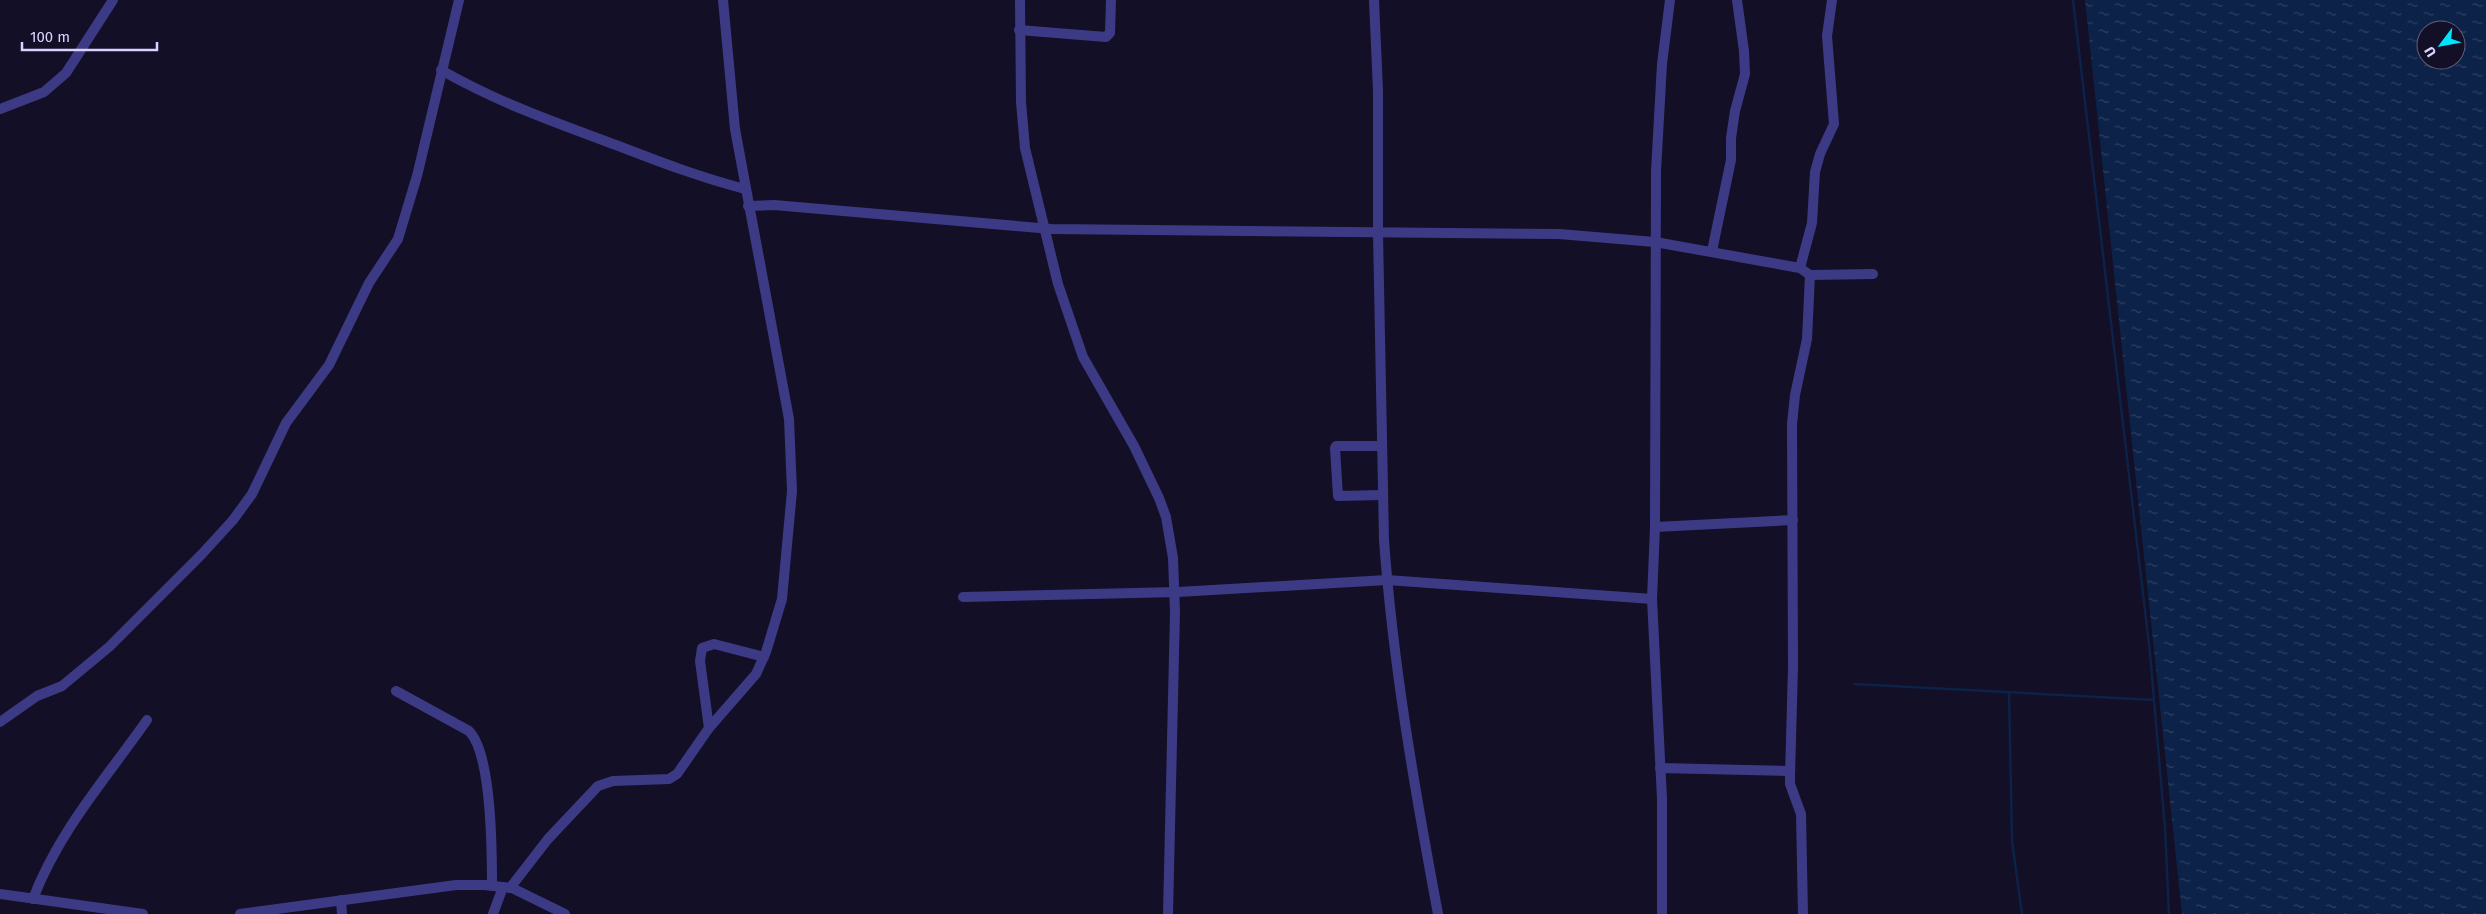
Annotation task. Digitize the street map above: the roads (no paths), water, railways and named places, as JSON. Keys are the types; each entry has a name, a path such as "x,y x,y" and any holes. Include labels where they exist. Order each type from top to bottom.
{"street":[{"path":"0,109 44,92 66,74 114,0"},
{"path":"0,722 37,696 62,686 109,647 202,554 243,507 258,483 286,423 332,359 369,283 398,239 417,176 459,0"},
{"path":"493,914 502,887 598,786 607,782 672,778 677,774 709,728 750,682 764,657 785,583 792,491 792,453 789,419 735,129 724,0"},
{"path":"1020,0 1019,30 1025,148 1058,284 1083,356 1134,446 1159,498 1166,517 1173,558 1176,592 1168,914"},
{"path":"1019,30 1106,37 1110,33 1111,0"},
{"path":"1374,0 1378,91 1382,495 1387,580 1409,742 1438,914"},
{"path":"1662,914 1660,768 1652,599 1655,527 1658,117 1670,0"},
{"path":"1712,251 1731,160 1731,138 1735,111 1745,74 1737,0"},
{"path":"1800,268 1812,223 1815,172 1820,154 1834,124 1827,36 1832,0"},
{"path":"441,70 492,97 551,122 675,169 745,189"},
{"path":"748,206 783,206 1045,229 1378,234 1559,234 1656,242 1712,251 1800,268 1810,275 1873,274"},
{"path":"1803,914 1801,814 1790,784 1793,520 1792,418 1806,340 1810,275"},
{"path":"1381,446 1336,446 1335,450 1338,496 1382,495"},
{"path":"1655,527 1793,520"},
{"path":"963,597 1176,592 1387,580 1652,599"},
{"path":"709,728 700,660 702,648 714,644 764,657"},
{"path":"396,691 469,731 476,740 486,785 502,887"},
{"path":"33,899 44,873 67,832 147,720"},
{"path":"1660,768 1790,771"},
{"path":"240,914 456,885 502,887 530,895 565,914"},
{"path":"0,894 143,914"},
{"path":"341,900 342,914"}],"water":[{"path":"2085,0 2486,0 2486,914 2182,914"}],"waterway":[{"path":"2073,0 2150,653 2165,828 2169,914"},
{"path":"1854,684 2154,700"},
{"path":"2009,692 2012,841 2022,914"}]}
